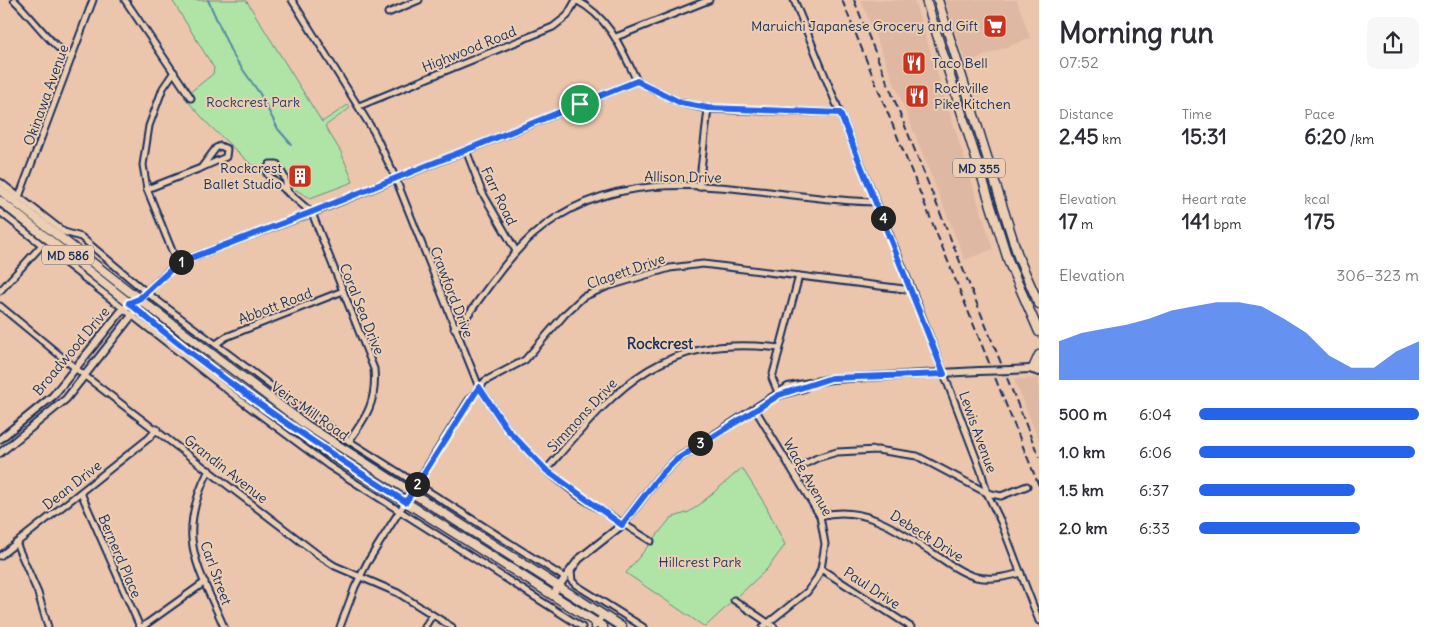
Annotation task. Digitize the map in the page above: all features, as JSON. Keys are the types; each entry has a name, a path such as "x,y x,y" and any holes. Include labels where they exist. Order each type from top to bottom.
{"main road":[{"name":"MD 355","path":"926,0 1009,263 1039,332"},
{"name":"MD 355","path":"938,0 1019,259 1039,304"},
{"name":"Veirs Mill Road","path":"0,190 139,299 306,424 622,627"},
{"name":"Veirs Mill Road","path":"0,201 224,378 317,446 553,594 598,626"},
{"path":"1035,368 1039,355"}],"street":[{"path":"14,0 37,22 62,52 71,58"},
{"name":"Okinawa Avenue","path":"19,197 93,0"},
{"path":"125,0 191,98"},
{"name":"Crawford Drive","path":"292,0 374,132 395,177 479,387 507,429 546,470 622,525 651,541"},
{"path":"388,13 419,0"},
{"path":"576,0 597,13 616,37 637,81 681,103 708,108 840,113"},
{"name":"Highwood Road","path":"359,106 552,27 567,16 576,0"},
{"path":"616,37 709,0"},
{"name":"Lewis Avenue","path":"794,0 912,290 978,462 987,493 1039,620"},
{"path":"174,72 163,88 145,140 143,165 147,189 178,263"},
{"name":"Broadwood Drive","path":"0,439 53,396 123,309 129,303 139,299 178,263 312,212 637,81"},
{"path":"700,187 708,108"},
{"path":"147,189 224,160 227,149 224,146 216,148 201,168"},
{"name":"Farr Road","path":"466,150 482,192 516,251"},
{"path":"288,193 280,168 275,164 270,164 266,170 268,175 288,193 312,212"},
{"name":"Veirs Mill Road","path":"0,182 64,232 81,238 146,292 287,398 349,441 566,578"},
{"name":"Allison Drive","path":"454,328 462,323 516,251 553,220 574,208 606,194 657,185 876,202"},
{"path":"0,212 131,316 294,440 400,511 582,627"},
{"name":"Coral Sea Drive","path":"312,212 374,369 376,386 370,408 349,441"},
{"path":"0,291 42,245"},
{"name":"Clagett Drive","path":"340,627 360,576 479,387 485,381 526,360 565,314 583,297 606,286 687,264 703,264 912,290"},
{"path":"779,395 772,378 799,276"},
{"name":"Abbott Road","path":"216,344 226,337 343,291"},
{"name":"Broadwood Drive","path":"0,453 58,406 85,376 137,309 139,299"},
{"name":"Grandin Avenue","path":"0,306 85,376 157,429 321,557 398,593 452,627"},
{"name":"Simmons Drive","path":"546,470 605,402 653,366 686,353 715,347 750,345 779,348"},
{"path":"553,594 591,548 622,525 658,478 676,460 779,395 804,388 807,384 831,378 944,374 1035,368"},
{"name":"Wade Avenue","path":"755,409 820,516 825,544 821,570 807,592 766,625"},
{"name":"Dean Drive","path":"0,556 149,438 157,429"},
{"path":"793,470 817,458 837,452 877,450 901,452 929,461 967,484 987,493 1001,496 1028,486"},
{"name":"Carl Street","path":"209,470 194,505 190,526 192,547 224,627"},
{"name":"Bernerd Place","path":"81,493 141,627"},
{"name":"Debeck Drive","path":"820,516 845,512 881,520 958,569 974,577 995,579 1021,573"},
{"path":"16,543 38,593 48,627"},
{"name":"Paul Drive","path":"821,570 911,627"},
{"path":"571,571 572,581 576,585 643,627"},
{"path":"141,627 205,582"},
{"path":"734,600 766,625 774,627"},
{"path":"425,627 432,615"},
{"path":"598,626 603,615"}],"shaded area":[{"path":"861,0 914,0 993,249 965,260"},
{"path":"944,0 1017,0 1030,38 966,63"},
{"path":"1039,378 1039,441 1014,379"}],"green space":[{"name":"Rockcrest Park","path":"172,0 246,0 322,122 348,105 350,108 325,126 341,152 353,182 310,198 296,190 287,198 210,126 184,97 213,74 214,68"},
{"name":"Hillcrest Park","path":"742,468 766,506 785,545 767,569 705,627 626,573 671,518 689,512 699,505"}],"waterway":[{"path":"208,0 232,54 260,94 278,129 291,144"}],"railway":[{"path":"842,0 1039,486"},
{"path":"854,0 1039,457"}],"place":[{"name":"Maruichi Japanese Grocery and Gift","path":"995,26"},
{"name":"Taco Bell","path":"914,63"},
{"name":"Rockville Pike Kitchen","path":"917,96"},
{"name":"Rockcrest Ballet Studio","path":"300,176"}],"district":[{"name":"Rockcrest","path":"660,343"}],"route":[{"path":"637,81 681,103 708,108 821,114 840,113 944,374 831,378 807,384 804,388 770,399 676,460 658,478 622,525 580,497 528,454 507,429 479,387 406,502 317,446 224,378 129,303 139,299 178,263 312,212 580,104 637,81"}]}
